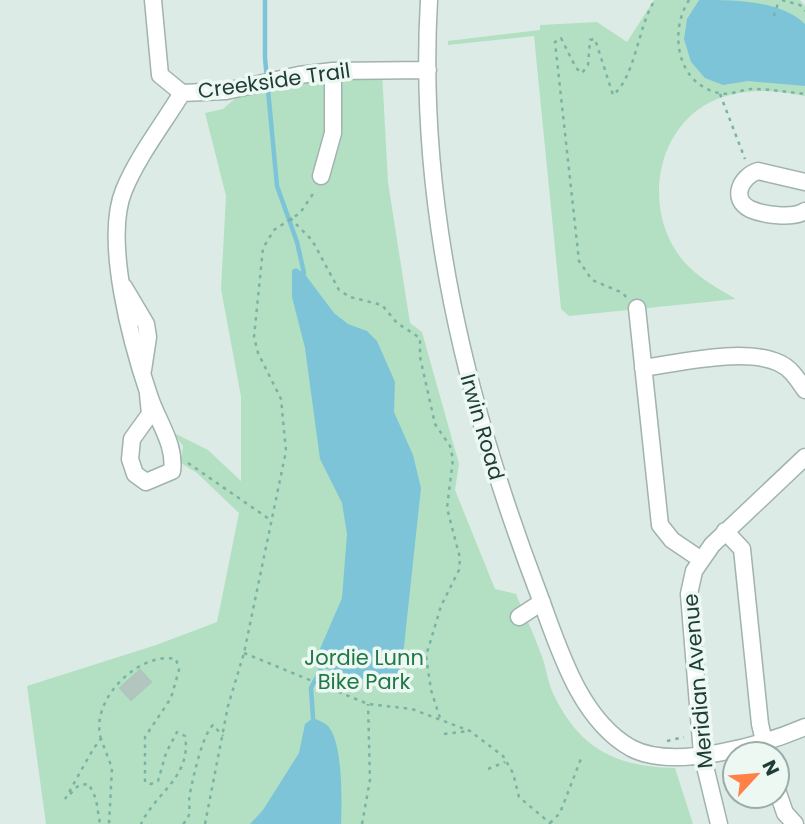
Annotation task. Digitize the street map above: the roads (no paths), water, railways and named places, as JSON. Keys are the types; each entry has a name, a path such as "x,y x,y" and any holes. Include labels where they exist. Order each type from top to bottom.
{"street":[{"name":"Creekside Trail","path":"153,0 160,75 182,93 226,91 299,75 333,71 428,70"},
{"name":"Irwin Road","path":"429,0 430,153 461,350 502,496 565,664 600,723 615,741 656,756 721,752"},
{"path":"321,177 333,133 333,71"},
{"path":"148,394 150,414 132,439 130,459 135,474 146,482 172,471 173,455 143,376 148,337 146,324 121,284 117,219 124,190 182,93"},
{"path":"805,181 758,171 743,180 740,188 740,197 751,209 792,216 805,211"},
{"path":"632,307 643,368 660,525 672,540 700,559"},
{"path":"643,368 735,357 770,359 792,372 805,390"},
{"name":"Meridian Avenue","path":"719,824 702,754 690,581 700,559 725,531 805,457"},
{"path":"725,531 742,549 764,740"},
{"path":"519,617 542,602"},
{"name":"Irwin Road","path":"780,740 805,727"}],"water":[{"path":"699,0 741,1 770,6 795,16 805,24 805,86 748,81 723,85 705,78 691,62 684,39 687,19"},
{"path":"296,268 304,273 334,313 348,324 367,331 377,341 395,382 394,412 413,455 421,488 402,665 392,687 313,665 342,598 347,534 342,503 320,459 305,348 292,297 292,270"},
{"path":"313,718 328,726 336,745 342,802 341,824 250,824 263,810 299,753 305,724"}],"waterway":[{"path":"265,0 265,58 277,186 297,242 304,273"},
{"path":"313,718 311,688 321,669"}],"park label":[{"name":"Jordie Lunn Bike Park","path":"364,670"}]}
